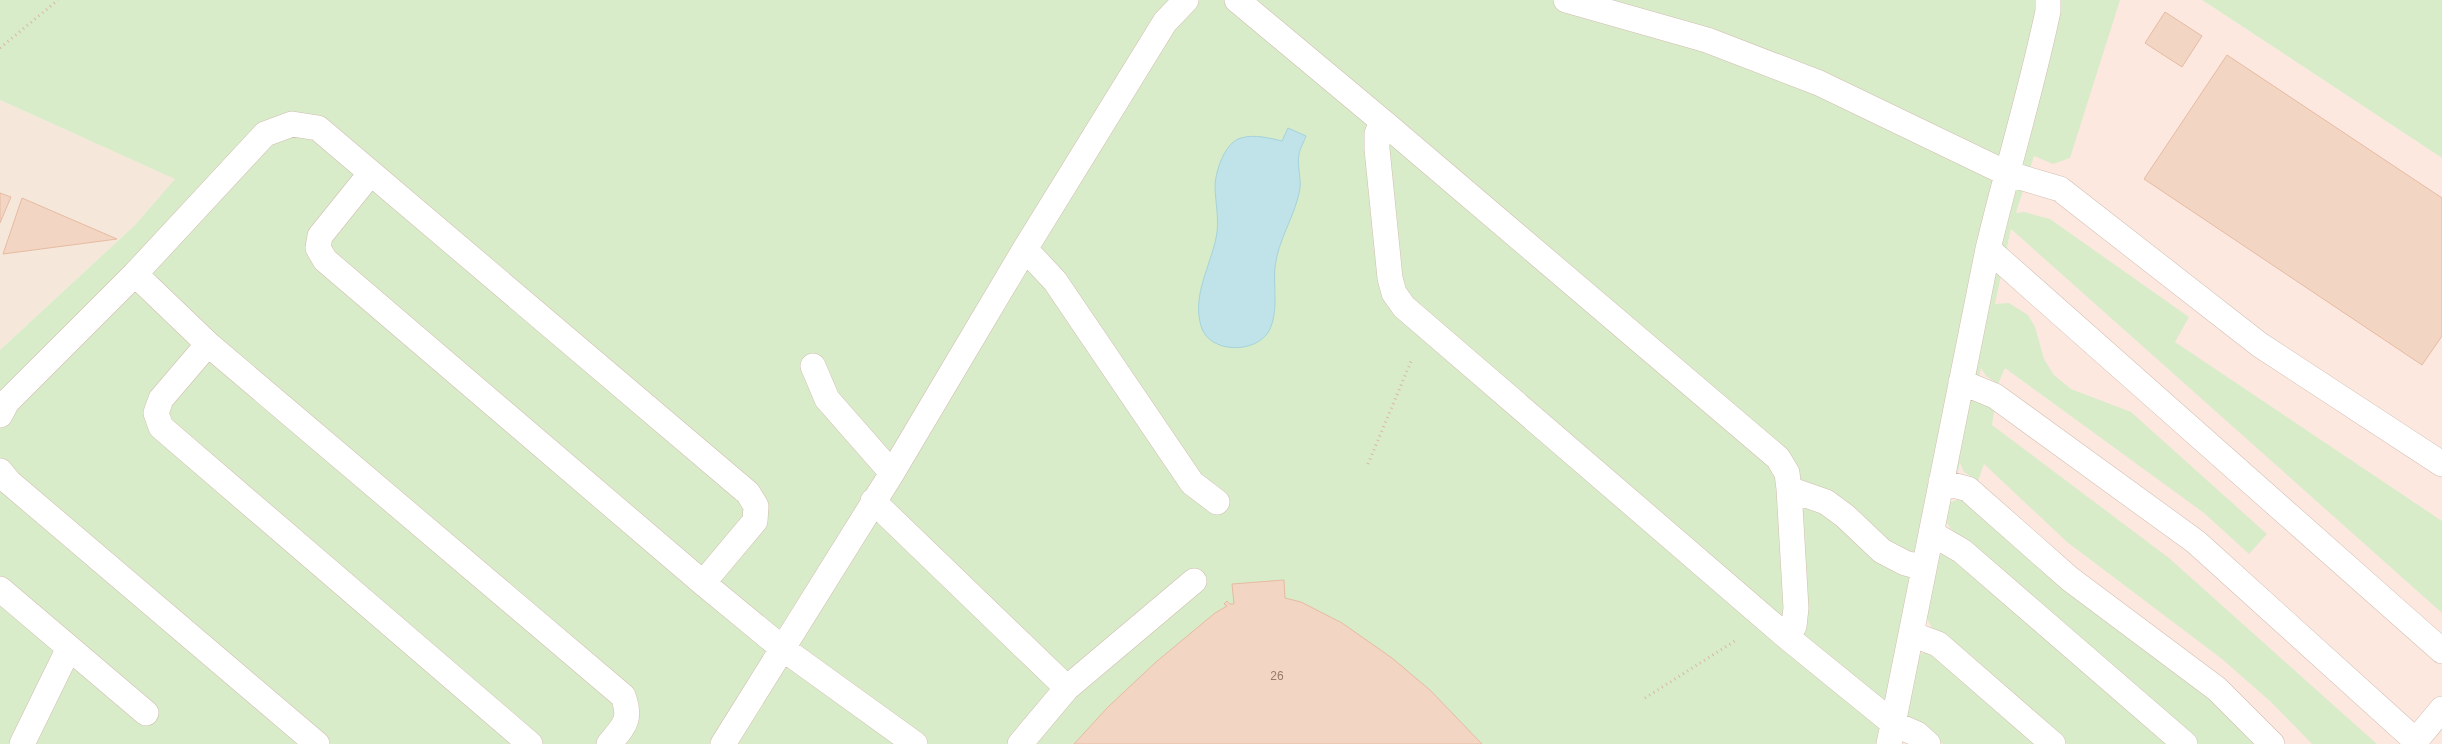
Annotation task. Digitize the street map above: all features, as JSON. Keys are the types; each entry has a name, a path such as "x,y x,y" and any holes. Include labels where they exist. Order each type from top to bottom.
{"lane":[{"path":"723,744 892,473 1025,250 1165,22 1186,0"},
{"path":"1237,0 1778,458 1787,473 1789,488 1796,608 1794,626 1787,637"},
{"path":"1566,0 1707,40 1819,83 2006,173 2060,190 2260,345 2442,464"},
{"path":"1892,734 1960,382 1988,250 2006,173 2031,91 2048,11 2048,0"},
{"path":"1382,121 1376,134 1390,278 1394,293 1404,307 1787,637 1892,734 1917,734 1928,744"},
{"path":"0,415 8,402 135,274 265,134 292,124 318,128 748,493 756,506 755,521 703,583"},
{"path":"370,174 320,236 318,248 325,260 703,583 782,648 915,744"},
{"path":"1025,250 1056,282 1192,483 1217,502"},
{"path":"1988,250 2442,651"},
{"path":"135,274 208,344 623,696 628,708 627,722 609,744"},
{"path":"208,344 160,399 156,413 161,427 530,744"},
{"path":"813,366 827,399 854,433 892,473"},
{"path":"1960,382 1995,396 2196,542 2415,742 2442,709"},
{"path":"0,471 9,482 317,744"},
{"path":"1941,482 1968,489 2070,579 2217,689 2272,744"},
{"path":"1789,488 1826,502 1845,516 1882,551 1905,564 1924,568"},
{"path":"873,501 1067,688"},
{"path":"1931,533 1962,550 2185,744"},
{"path":"1020,744 1067,688 1194,581"},
{"path":"0,589 146,713"},
{"path":"1911,634 1938,644 2054,744"},
{"path":"22,744 69,648"}],"path":[{"path":"0,48 58,0"},
{"path":"1368,464 1414,356"},
{"path":"1645,698 1740,638"}],"shaded area":[{"path":"2082,0 2202,0 2442,158 2442,744 1898,744 2011,229"},
{"path":"0,100 176,179 135,225 0,350"}],"green space":[{"path":"0,0 2120,0 2070,158 2053,164 2034,156 2016,213 2024,212 2050,219 2189,317 2175,342 2442,521 2442,613 2011,229 1995,304 2009,303 2028,315 2035,327 2044,359 2054,375 2071,389 2131,412 2267,534 2249,554 2204,513 2005,368 1998,384 1986,376 1981,368 1974,401 1983,400 1995,406 1992,425 2169,558 2377,744 2312,744 2271,702 2222,659 2067,542 1984,464 1978,481 1964,472 1960,463 1951,502 1959,499 1968,500 2204,690 2260,744 2198,744 1950,528 1947,522 1939,556 1950,552 2172,744 2067,744 1932,628 1926,617 1917,658 1923,652 1931,651 2039,744 1943,744 1920,724 1908,719 1906,708 1898,744 0,744 0,350 135,225 175,179 0,100"},
{"path":"2202,0 2442,0 2442,158"}],"water":[{"path":"1288,128 1306,136 1299,154 1300,188 1298,198 1280,247 1275,267 1275,307 1272,323 1263,339 1254,344 1233,348 1223,346 1213,342 1206,335 1201,326 1199,315 1200,293 1217,232 1215,185 1217,172 1222,157 1235,141 1241,138 1257,136 1282,141"}],"building":[{"path":"2165,12 2202,36 2182,67 2145,43"},
{"path":"2227,55 2442,198 2442,336 2422,365 2144,179"},
{"path":"0,193 11,197 0,223"},
{"path":"22,198 117,239 3,254"},
{"path":"1284,580 1285,598 1301,602 1342,623 1392,658 1430,690 1482,744 1074,744 1108,707 1156,662 1215,613 1227,606 1224,604 1227,601 1230,604 1234,604 1232,584"}]}
